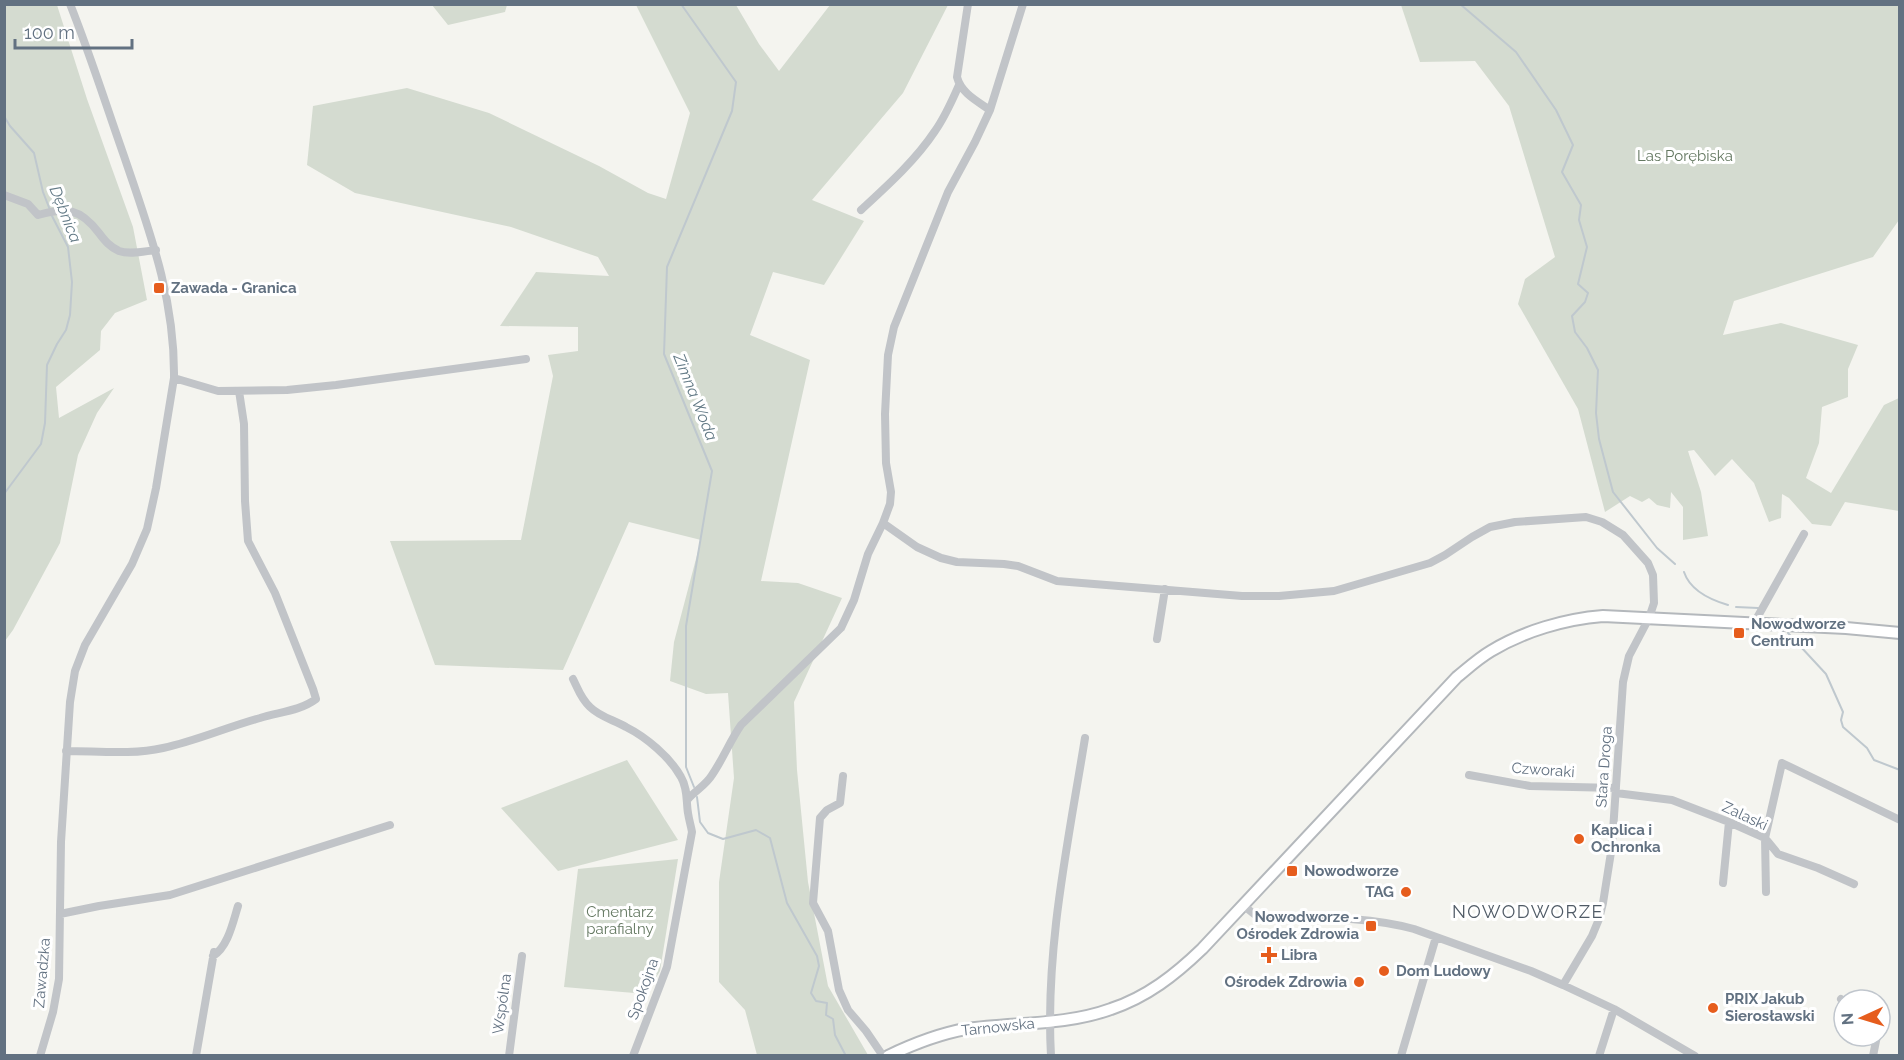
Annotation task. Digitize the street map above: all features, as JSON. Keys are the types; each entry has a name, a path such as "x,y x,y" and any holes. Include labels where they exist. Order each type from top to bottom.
{"main road":[{"name":"Tarnowska","path":"888,1056 922,1041 952,1032 1090,1016 1143,996 1163,983 1202,949 1244,906 1457,677 1491,651 1537,630 1574,620 1603,616 1846,628 1899,633"}],"street":[{"name":"Zawadzka","path":"40,1056 56,996 60,959 61,842 71,686 79,658 91,632 132,564 147,529 174,378 167,301 156,250 89,51 70,4"},
{"path":"968,4 957,77 959,85 967,94 990,111"},
{"path":"688,799 713,774 741,725 840,628 854,600 868,555 890,504 885,414 888,355 894,327 948,192 990,111 1023,4"},
{"path":"861,210 899,173 934,132 947,112 959,85"},
{"path":"4,195 28,204 38,215 56,210 78,214 88,220 106,244 121,252 156,250"},
{"path":"174,378 219,391 238,391 336,385 526,359"},
{"path":"66,751 160,749 307,705 316,699 275,593 248,541 245,510 244,424 238,391"},
{"name":"Stara Droga","path":"883,523 928,553 957,562 1011,565 1057,581 1242,596 1303,595 1335,591 1430,563 1490,527 1515,522 1586,517 1602,522 1618,531 1648,563 1654,586 1654,603 1649,618 1629,656 1623,682 1612,846 1599,919 1592,936 1563,985"},
{"path":"1753,625 1804,534"},
{"path":"1157,639 1166,589"},
{"name":"Spokojna","path":"573,679 581,696 590,707 606,718 626,726 666,757 681,777 688,799 693,832 668,967 633,1056"},
{"path":"1051,1056 1050,971 1061,883 1085,738"},
{"path":"1766,892 1765,838 1782,763 1899,820"},
{"name":"Czworaki","path":"1469,775 1530,786 1616,790"},
{"path":"843,776 840,803 827,810 820,818 813,903 828,931 839,990 848,1010 883,1056"},
{"name":"Zalaski","path":"1616,790 1672,800 1729,822 1765,838 1778,854 1854,884"},
{"path":"1723,883 1729,822"},
{"path":"60,914 170,895 390,825"},
{"path":"196,1056 213,954 219,952 231,930 238,906"},
{"path":"1244,906 1254,914 1261,916 1363,919 1394,923 1521,967 1563,985 1614,1010 1695,1056"},
{"path":"1401,1056 1436,937"},
{"name":"Wspólna","path":"509,1056 522,956"},
{"path":"1599,1056 1614,1010"}],"green space":[{"path":"5,5 57,5 87,99 133,227 147,300 115,313 101,331 100,350 56,387 59,418 114,388 97,413 78,455 60,543 5,641"},
{"path":"432,5 507,5 505,12 448,25"},
{"path":"636,5 736,5 759,44 779,71 830,5 948,5 903,93 812,200 864,221 824,285 773,272 750,335 810,360 761,581 798,583 842,598 794,702 797,770 808,882 828,986 868,1055 757,1055 745,1010 719,982 719,882 734,778 728,693 706,694 670,681 674,642 701,540 629,522 563,670 435,665 390,541 521,540 553,376 548,355 578,351 578,327 500,326 536,272 609,276 598,257 511,227 355,193 307,165 313,106 407,88 489,113 599,166 648,193 666,199 690,113"},
{"name":"Las Porębiska","path":"1401,5 1899,5 1899,220 1873,257 1734,301 1723,335 1781,323 1858,345 1848,369 1848,397 1822,407 1819,443 1806,478 1831,493 1884,405 1899,398 1899,511 1845,502 1831,526 1812,524 1789,498 1782,494 1781,518 1769,522 1754,483 1732,459 1715,476 1694,450 1688,451 1701,492 1708,536 1683,540 1683,507 1671,492 1670,508 1657,505 1649,498 1642,502 1630,496 1605,512 1578,409 1518,304 1525,279 1555,257 1509,106 1475,61 1420,62"},
{"path":"627,760 678,840 558,871 501,808"},
{"name":"Cmentarz parafialny","path":"678,859 660,971 646,994 564,987 578,869"}],"waterway":[{"name":"Zimna Woda","path":"681,4 736,82 732,111 667,267 664,354 712,471 686,626 686,767 694,787"},
{"path":"1460,4 1516,52 1556,110 1573,145 1562,172 1581,205 1579,220 1587,247 1578,284 1588,293 1585,302 1572,316 1575,332 1587,348 1598,370 1596,413 1599,439 1613,492 1657,548 1675,564"},
{"name":"Dębnica","path":"4,116 34,153 43,192 50,210"},
{"name":"Dębnica","path":"4,494 41,444 45,423 47,365 66,330 70,315 72,282 68,247 52,216"},
{"name":"Dębnica","path":"4,564 4,574"},
{"path":"1684,572 1696,589 1728,605"},
{"path":"1736,607 1758,608"},
{"path":"1788,633 1826,674 1843,712 1841,720 1843,727 1867,748 1874,760 1900,770"},
{"name":"Zimna Woda","path":"697,797 700,822 708,833 723,839 756,830 770,838 787,903 817,956 819,966 811,993 816,1001 827,1003 826,1015 833,1019 835,1035 846,1056"}],"place":[{"name":"Zawada - Granica","path":"159,288"},
{"name":"Nowodworze Centrum","path":"1739,633"},
{"name":"Kaplica i Ochronka","path":"1579,839"},
{"name":"Nowodworze","path":"1292,871"},
{"name":"TAG","path":"1406,892"},
{"name":"Nowodworze - Ośrodek Zdrowia","path":"1371,926"},
{"name":"Libra","path":"1269,955"},
{"name":"Dom Ludowy","path":"1384,971"},
{"name":"Ośrodek Zdrowia","path":"1359,982"},
{"name":"PRIX Jakub Sierosławski","path":"1713,1008"}],"district":[{"name":"NOWODWORZE","path":"1528,912"}]}
